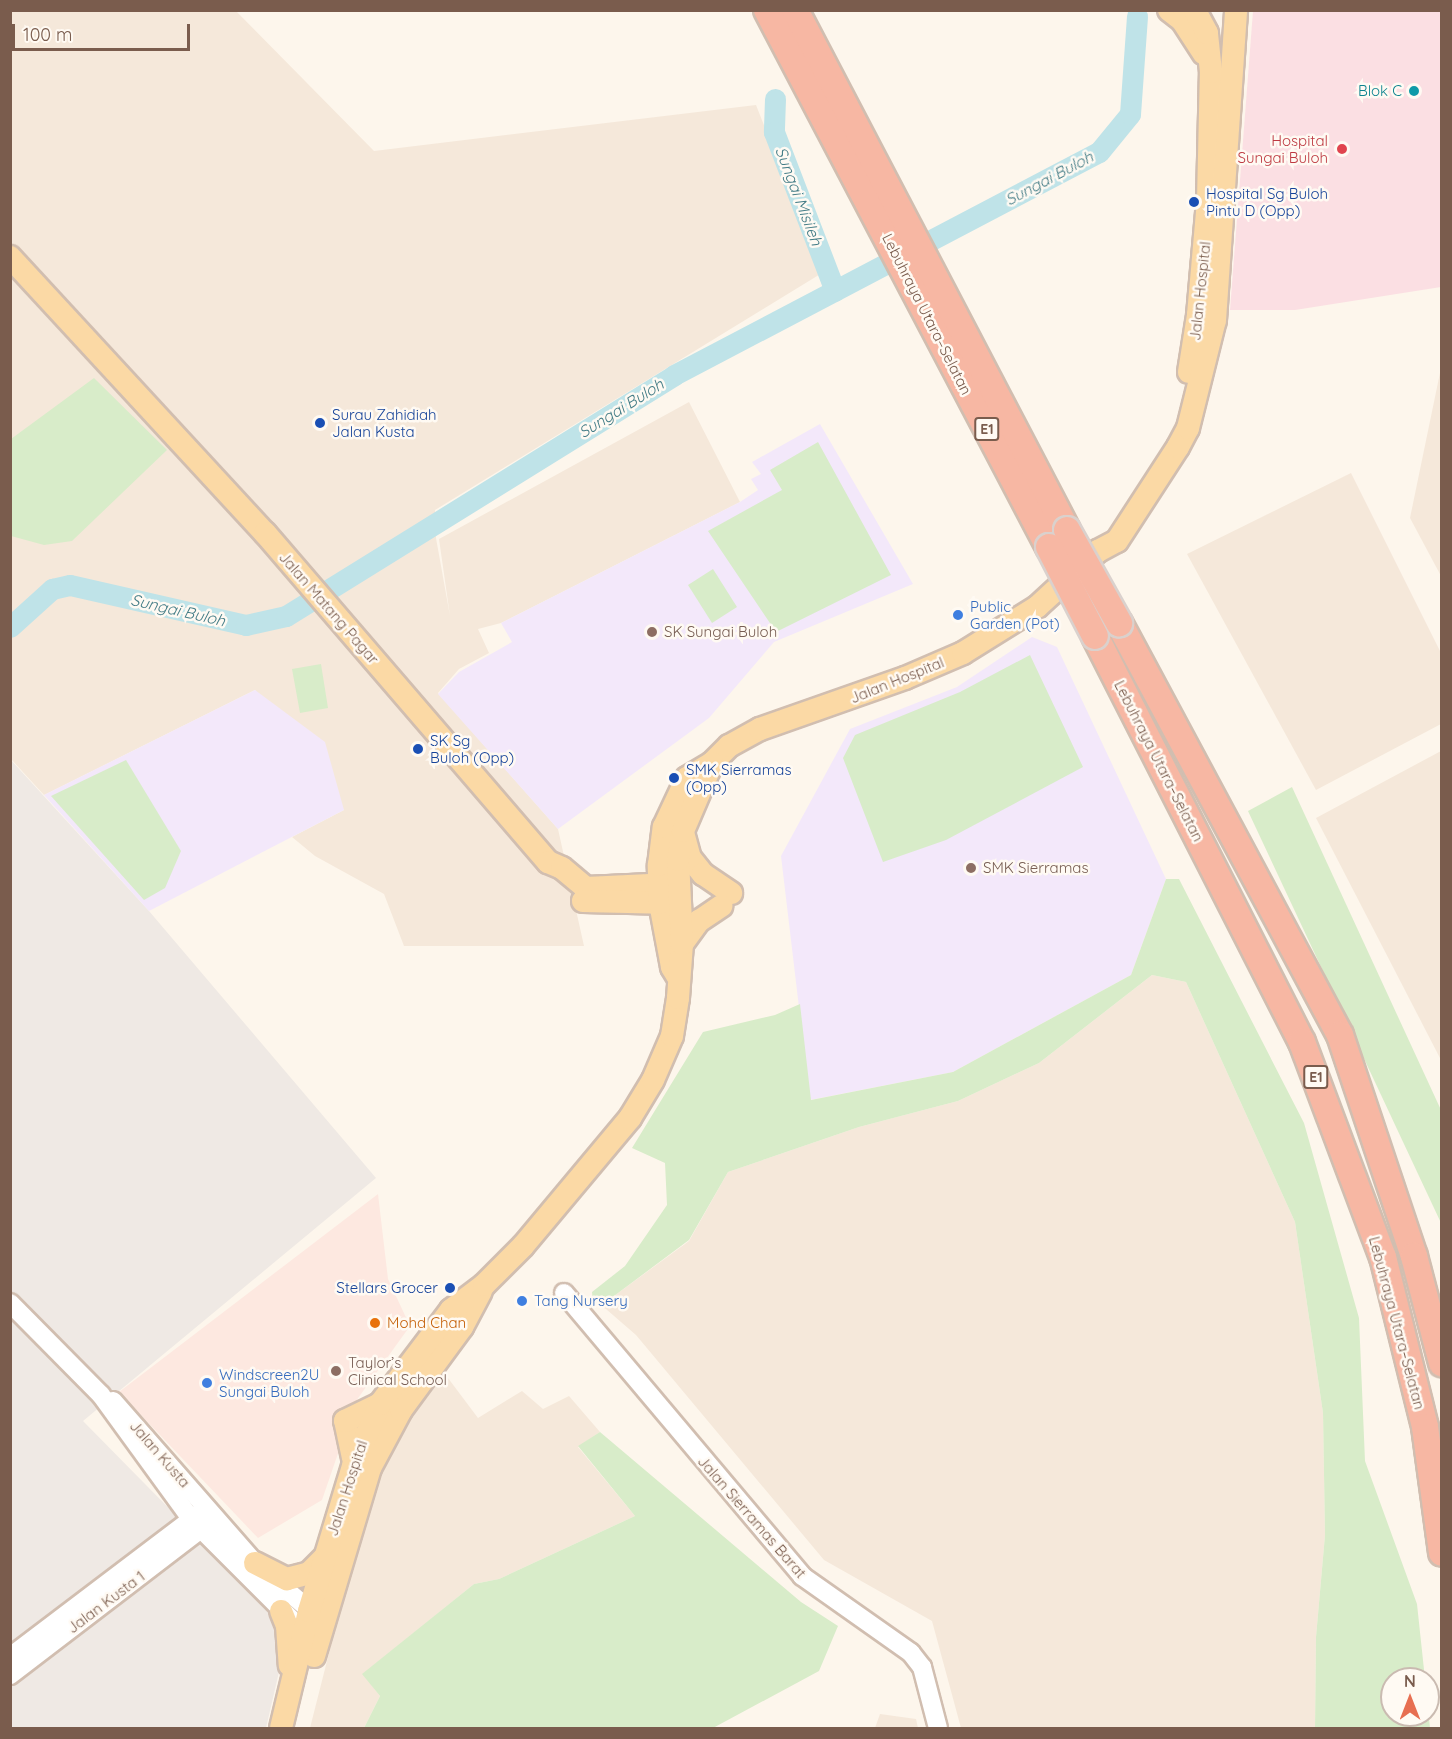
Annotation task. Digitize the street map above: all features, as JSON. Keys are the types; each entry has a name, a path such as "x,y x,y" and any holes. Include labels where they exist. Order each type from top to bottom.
{"highway":[{"name":"Lebuhraya Utara–Selatan","path":"767,10 882,202"},
{"name":"Lebuhraya Utara–Selatan","path":"795,10 882,202 1058,538 1095,636 1302,1042 1383,1257 1425,1427 1442,1552"},
{"name":"Lebuhraya Utara–Selatan","path":"1058,538 1119,623 1340,1035 1414,1256 1442,1363"}],"main road":[{"path":"1169,10 1182,20 1221,72"},
{"name":"Jalan Hospital","path":"1196,10 1208,33 1221,72"},
{"name":"Jalan Hospital","path":"295,1728 325,1557 363,1436 380,1404 451,1310 484,1285 523,1246 630,1118 653,1080 672,1036 682,944 669,893 661,841 674,800 687,778 712,764 729,746 760,729 895,682 963,653 1037,607 1098,551 1106,532 1174,422 1192,362 1221,72 1220,10"},
{"name":"Jalan Hospital","path":"1221,72 1236,10"},
{"name":"Jalan Matang Pagar","path":"10,256 303,578 548,861 562,868 586,888 597,889"},
{"name":"Jalan Hospital","path":"678,977 672,967 669,893 683,831 712,764"},
{"path":"682,944 699,921 726,900 690,858 683,831"},
{"path":"597,889 627,880 641,871 661,841"},
{"path":"548,861 556,881 582,901 669,893"},
{"path":"597,889 669,893"},
{"name":"Jalan Hospital","path":"281,1728 291,1693 370,1468 401,1410 432,1364 462,1327 484,1285"},
{"path":"363,1436 374,1432 408,1384 432,1364"},
{"path":"353,1466 345,1421 380,1404"},
{"path":"255,1563 287,1579 309,1573 325,1557"},
{"path":"281,1611 289,1642 291,1693"}],"street":[{"name":"Jalan Sierramas Barat","path":"564,1293 727,1491 802,1576 911,1653 922,1668 938,1728"},
{"name":"Jalan Kusta","path":"10,1303 100,1395 177,1500 203,1518 255,1563 314,1626"},
{"name":"Jalan Kusta","path":"100,1395 123,1410 203,1518 281,1611 314,1626"},
{"path":"167,1538 177,1514 177,1500"},
{"name":"Jalan Kusta 1","path":"10,1657 167,1538 203,1518"},
{"name":"Jalan Kusta 1","path":"10,1675 203,1518"}],"shaded area":[{"path":"11,11 236,11 374,151 756,105 822,273 435,510 436,538 450,616 439,539 689,402 740,502 501,623 478,629 489,653 459,669 438,693 558,829 584,946 404,946 384,894 315,856 292,837 344,810 255,690 44,795 11,759"},
{"name":"Hospital Sungai Buloh","path":"1253,11 1441,11 1441,287 1295,310 1230,310"},
{"path":"1441,368 1441,576 1410,518"},
{"name":"SK Sungai Buloh","path":"820,424 913,584 774,642 709,718 558,829 438,694 459,672 512,642 501,623 740,502 758,490 751,479 761,474 752,462"},
{"path":"1351,473 1441,653 1441,724 1316,790 1187,554"},
{"name":"SMK Sierramas","path":"1032,637 1057,647 1166,879 1131,975 953,1072 810,1100 781,856 850,729 957,687"},
{"path":"255,690 325,742 344,810 149,911 44,795"},
{"path":"1441,751 1441,1060 1316,818"},
{"path":"10,759 149,911 376,1178 83,1421 271,1612 282,1659 266,1728 11,1728"},
{"path":"1152,975 1186,982 1295,1222 1323,1413 1325,1535 1316,1637 1315,1728 961,1728 932,1621 824,1560 636,1335 606,1309 593,1303 614,1296 689,1241 728,1172 859,1127 958,1101 1039,1063"},
{"path":"378,1194 388,1279 410,1326 356,1401 322,1500 258,1538 119,1392"},
{"path":"442,1370 478,1418 522,1391 543,1409 569,1396 600,1432 578,1447 635,1516 499,1579 474,1584 363,1674 380,1696 364,1728 310,1728 377,1464"},
{"path":"880,1714 916,1719 918,1728 875,1728"}],"green space":[{"path":"94,378 167,450 72,541 44,545 11,536 11,439"},
{"path":"818,442 891,575 776,632 708,531 782,490 770,470"},
{"path":"713,569 737,607 712,623 688,585"},
{"path":"1030,655 1083,767 946,840 883,862 843,758 855,735 960,692"},
{"path":"321,664 328,708 300,713 292,669"},
{"path":"126,760 181,851 165,888 144,900 51,796"},
{"path":"1292,787 1441,1110 1441,1223 1248,811"},
{"path":"1166,879 1179,879 1304,1123 1359,1318 1365,1461 1417,1604 1424,1667 1380,1667 1380,1727 1430,1728 1315,1728 1316,1637 1325,1535 1323,1413 1295,1222 1186,982 1152,975 1039,1063 958,1101 859,1127 728,1172 689,1240 614,1296 593,1303 592,1292 625,1266 667,1205 665,1163 632,1148 703,1032 775,1015 800,1004 811,1100 953,1072 1131,975"},
{"path":"600,1432 801,1602 838,1626 819,1671 713,1728 364,1728 380,1696 362,1674 474,1584 499,1579 635,1516 578,1446"}],"waterway":[{"name":"Sungai Buloh","path":"10,627 52,589 70,585 246,625 286,616 674,375 1099,152 1130,114 1137,16"},
{"name":"Sungai Misileh","path":"775,99 774,132 835,291"}],"place":[{"name":"Blok C","path":"1414,91"},
{"name":"Hospital Sungai Buloh","path":"1342,149"},
{"name":"Hospital Sg Buloh Pintu D (Opp)","path":"1194,202"},
{"name":"Surau Zahidiah Jalan Kusta","path":"320,423"},
{"name":"Public Garden (Pot)","path":"958,615"},
{"name":"SK Sungai Buloh","path":"652,632"},
{"name":"SK Sg Buloh (Opp)","path":"418,749"},
{"name":"SMK Sierramas (Opp)","path":"674,778"},
{"name":"SMK Sierramas","path":"971,868"},
{"name":"Stellars Grocer","path":"450,1288"},
{"name":"Tang Nursery","path":"522,1301"},
{"name":"Mohd Chan","path":"375,1323"},
{"name":"Taylor’s Clinical School","path":"336,1371"},
{"name":"Windscreen2U Sungai Buloh","path":"207,1383"}]}
